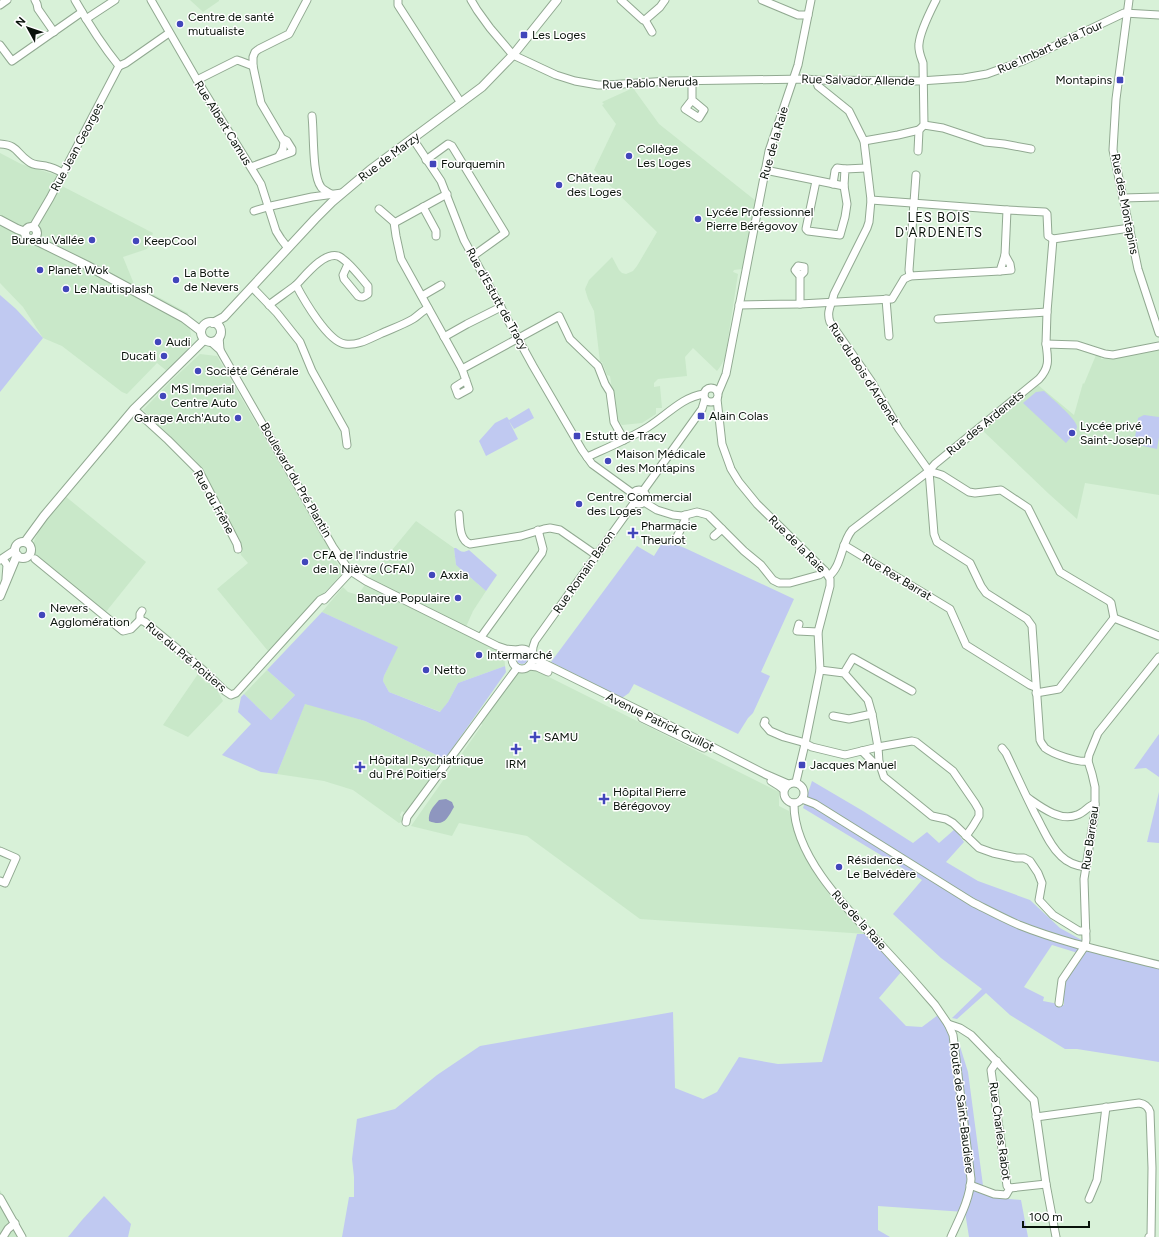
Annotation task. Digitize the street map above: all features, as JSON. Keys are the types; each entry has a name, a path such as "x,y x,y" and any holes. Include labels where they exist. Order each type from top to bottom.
{"main road":[{"name":"Rue de Marzy","path":"210,327 224,317 315,219 342,193 370,170 482,87 513,55 556,0"},
{"path":"0,220 25,232 27,228 43,243 184,318 210,327 220,334 217,340 208,341 134,409 44,516 32,541 10,573 0,596"},
{"path":"208,341 201,334 210,327"}],"street":[{"path":"0,5 7,0"},
{"path":"34,0 38,9 54,32"},
{"path":"75,0 107,51 119,66 126,63 169,33"},
{"path":"86,19 113,0"},
{"name":"Rue Albert Camus","path":"151,0 197,80 261,184 276,231 288,248"},
{"path":"250,167 292,152 292,149 287,141 282,139 261,103 253,66 253,57 255,52 259,49 289,34 307,0"},
{"path":"398,0 398,5 461,103"},
{"path":"471,0 490,28 513,55"},
{"path":"621,0 645,20 652,32"},
{"path":"645,20 660,7 665,0"},
{"path":"762,0 798,15 808,15"},
{"name":"Rue de la Raie","path":"702,409 723,381 726,374 738,305 769,151 798,65 811,0"},
{"path":"918,151 922,127 923,63 918,43 936,0"},
{"name":"Rue des Montapins","path":"1129,0 1116,99 1113,150 1138,269 1159,333"},
{"path":"0,45 12,61 82,12"},
{"name":"Rue Imbart de la Tour","path":"923,80 964,78 990,73 1023,61 1124,13 1127,13"},
{"path":"1127,13 1159,15"},
{"name":"Rue Pablo Neruda","path":"513,55 556,75 575,81 598,85 669,81 793,79"},
{"path":"197,80 237,60 253,66"},
{"path":"798,65 806,79"},
{"name":"Rue Jean Georges","path":"34,233 63,173 119,66"},
{"name":"Rue Salvador Allende","path":"793,79 923,80"},
{"name":"Rue du Bois d'Ardenet","path":"816,80 818,86 850,111 864,141 871,200 867,228 834,294 828,317 871,381 899,428 929,471"},
{"path":"692,81 692,100"},
{"path":"312,116 315,164 318,181 322,192"},
{"path":"864,141 898,135 922,127 943,128 985,142 1030,149"},
{"name":"Rue d'Estutt de Tracy","path":"413,139 441,181 464,240 567,425 588,459"},
{"path":"0,144 9,144 27,161 35,166 48,166 63,173"},
{"path":"426,160 448,144 452,146 505,233 473,256"},
{"path":"833,184 837,168 866,168"},
{"path":"816,181 806,229 808,231 840,235 847,204 844,186 846,169"},
{"path":"765,170 844,186"},
{"path":"910,276 909,270 916,175"},
{"path":"254,212 322,192 331,194 342,193"},
{"path":"394,222 447,194"},
{"path":"1123,198 1159,197"},
{"path":"871,200 1045,212 1047,214 1048,236 1053,240 1130,228"},
{"path":"423,207 436,231 436,236"},
{"path":"379,209 394,222 401,259 462,369 466,380"},
{"path":"738,305 800,304 892,299 904,279 910,276 1000,271 1005,255 1007,210"},
{"name":"Rue des Ardenets","path":"827,574 834,571 847,536 852,530 929,471 935,464 1044,374 1048,366 1046,344 1047,312 1053,240"},
{"path":"269,305 296,284 323,259 330,256 338,257 348,264"},
{"path":"800,276 800,304"},
{"path":"296,284 304,301 319,322 334,340 344,344 358,343 394,328 413,319 428,308"},
{"path":"422,296 441,285"},
{"path":"252,286 277,313 300,342 312,371 345,430 347,445"},
{"path":"886,299 889,336"},
{"path":"444,337 501,308"},
{"path":"938,319 1047,312"},
{"path":"462,369 559,316 570,339 598,366 610,392 614,422 624,440"},
{"name":"Boulevard du Pré Plantin","path":"219,337 220,350"},
{"name":"Boulevard du Pré Plantin","path":"208,341 220,350 334,547 351,571 366,581 497,646 505,651 512,661"},
{"path":"1046,344 1077,345 1105,354 1114,355 1159,346"},
{"path":"632,493 588,459 649,426 687,399 696,396 711,397 719,410"},
{"path":"643,491 702,409 713,407 719,410"},
{"name":"Rue du Frêne","path":"134,409 199,471 237,544 238,549"},
{"name":"Rue de la Raie","path":"719,410 722,444 731,469 739,482 757,504 827,574 830,586 818,632 820,670 796,782"},
{"path":"1036,690 1060,689 1114,618 1112,603 1060,572 1028,508 1001,490 975,493 970,492 942,475 929,471 934,534 937,542 970,563 980,586 986,593 1027,620 1032,626 1036,690 1040,740 1044,746 1054,753 1082,762 1088,761 1098,733 1159,657"},
{"path":"632,493 636,490 643,491"},
{"path":"643,491 646,497 644,502"},
{"path":"632,493 631,497 634,503 640,504 644,502 666,513 678,516 697,512 708,515 744,551 761,565 776,582 784,584 827,574"},
{"name":"Rue Romain Baron","path":"520,649 534,641 634,503"},
{"path":"459,514 462,537 466,543 470,544 521,536 538,530 550,528 560,530 596,555"},
{"path":"675,541 685,520 685,514"},
{"path":"714,536 722,529"},
{"path":"481,638 542,553 543,549 538,530"},
{"name":"Rue Rex Barrat","path":"844,545 950,609 966,645 1036,690"},
{"path":"1,560 24,552"},
{"name":"Rue du Pré Poitiers","path":"24,552 123,631 131,630 140,620 145,622 203,670 232,698 323,603 326,597 351,571"},
{"path":"1,560 7,565 6,581"},
{"path":"140,620 140,614 142,611"},
{"path":"1114,618 1159,636"},
{"path":"800,624 797,631 818,632"},
{"name":"Rue Romain Baron","path":"532,657 534,641"},
{"name":"Boulevard du Pré Plantin","path":"497,646 506,649 520,649"},
{"path":"520,649 528,650 532,657 529,666 523,669 517,668 512,661 513,655 520,649"},
{"name":"Avenue Patrick Guillot","path":"532,657 765,774 786,787"},
{"path":"844,673 853,658 912,691"},
{"name":"Avenue Patrick Guillot","path":"529,666 545,670 779,786 786,787"},
{"path":"406,822 407,817 517,668"},
{"path":"820,670 844,673 868,700 878,747 879,762 884,777 932,816 946,819 953,823 979,848 993,853 1016,858 1024,858 1030,861 1038,873 1042,883 1039,900 1053,915 1079,931 1086,931"},
{"path":"833,716 849,719 872,714"},
{"path":"765,721 764,724 770,731 784,737 802,742 812,747 845,755 912,741 921,746 953,771 979,810 977,820 966,836"},
{"path":"1002,748 1006,753 1049,841 1061,856 1072,863 1086,867"},
{"path":"862,751 874,763 879,762"},
{"name":"Rue Barreau","path":"1085,946 1086,931 1084,879 1095,811 1095,787 1088,761"},
{"path":"792,782 796,782 802,786 803,796 799,802 789,802 785,799 786,787 792,782"},
{"path":"803,796 966,898 1020,925 1085,946 1159,965"},
{"path":"1028,798 1052,813 1065,816 1075,816 1086,810 1092,804 1095,804"},
{"name":"Rue de la Raie","path":"794,803 799,835 830,889 935,1005 948,1024"},
{"path":"0,851 16,858 5,883 0,881"},
{"path":"1059,1003 1062,980 1085,946"},
{"path":"948,1024 967,1032 1034,1100 1046,1184 1056,1237"},
{"name":"Route de Saint-Baudière","path":"948,1024 953,1035 970,1171 970,1185 960,1217 951,1237"},
{"path":"953,1035 967,1032"},
{"name":"Rue Charles Rabot","path":"997,1061 991,1070 1007,1186 1010,1188 1046,1184"},
{"path":"1036,1117 1139,1103 1148,1106 1150,1112 1152,1168 1151,1236 1149,1237"},
{"path":"1089,1199 1097,1180 1106,1107"},
{"path":"970,1185 994,1194 1006,1195 1010,1188"},
{"path":"0,1198 22,1237"},
{"path":"2,1237 15,1223"}],"shaded area":[{"path":"190,0 219,0 219,1 203,12"},
{"path":"633,88 659,124 756,201 742,269 734,270 733,272 738,274 725,358 720,367 717,371 693,348 685,357 687,376 658,379 654,383 654,387 660,386 662,408 656,408 656,414 642,423 622,425 618,421 615,396 613,396 610,376 607,375 602,362 600,362 594,311 585,289 589,280 612,257 622,273 626,274 633,271 657,232 594,170 616,124 602,105 604,104 602,102"},
{"path":"0,153 21,164 56,175 62,186 153,233 147,249 123,257 134,284 188,313 192,344 167,371 157,363 127,394 122,392 62,346 43,338 23,307 0,283"},
{"path":"0,295 16,309 43,338 0,392"},
{"name":"Lycée privé Saint-Joseph","path":"1157,350 1159,351 1159,495 1085,483 1077,519 981,429 1038,385 1074,415 1083,383 1084,384 1096,355 1101,356 1101,359 1104,359"},
{"path":"200,354 217,356 343,573 268,651 217,589 248,563 241,555 237,537 196,461 143,410"},
{"path":"1044,391 1076,423 1077,427 1075,431 1066,443 1023,403 1036,392"},
{"path":"529,408 534,418 514,429 509,421 518,439 486,456 479,441 495,423 507,417 509,420"},
{"path":"1144,415 1159,417 1159,437 1157,449 1134,444 1138,418"},
{"path":"65,496 146,562 105,613 36,558 34,552 34,541 43,522"},
{"path":"416,521 454,548 456,565 486,591 473,611 465,629 497,646 504,654 505,666 458,683 441,712 389,692 383,681 397,647 322,612 343,587 348,592 358,595 373,573"},
{"path":"668,541 794,599 761,672 770,676 753,713 738,734 634,684 629,693 622,698 551,662 637,546 654,556 662,543"},
{"path":"454,548 462,552 469,550 497,575 486,591 456,565"},
{"path":"322,612 398,647 383,681 389,692 440,712 448,702 458,683 505,666 506,672 445,759 365,721 305,704 277,774 261,772 222,755 251,724 238,712 241,697 244,694 271,720 295,695 267,670"},
{"path":"520,652 524,652 528,658 524,664 520,664 516,660 516,656"},
{"path":"267,670 295,695 271,720 244,694"},
{"name":"Hôpital Pierre Bérégovoy","path":"535,670 779,792 779,806 789,811 797,840 807,861 828,893 866,934 640,919 527,836 459,823 452,836 411,826 482,725 481,723 517,672"},
{"path":"198,674 206,683 208,681 216,688 223,701 188,737 163,725"},
{"name":"Hôpital Psychiatrique du Pré Poitiers","path":"305,703 365,721 445,759 407,813 402,811 400,815 403,819 401,822 399,823 353,790 324,781 277,774"},
{"path":"1159,734 1159,777 1146,768 1134,769"},
{"path":"812,781 913,843 927,832 939,843 955,829 964,842 946,862 978,881 1030,900 1060,928 1107,954 1159,967 1159,1062 1077,1049 1065,1049 1010,1015 986,993 957,1019 952,1018 982,989 941,958 893,914 922,880 803,808","holes":["1052,945 1081,954 1064,981 1064,1005 1043,1001 1044,997 1024,987"]},
{"path":"1159,792 1159,843 1147,842"},
{"path":"446,799 452,802 454,807 447,818 438,823 429,821 430,812 435,805 439,800"},
{"path":"857,934 866,934 902,971 879,998 906,1026 922,1027 938,1015 947,1029 958,1040 968,1072 984,1193 998,1198 1021,1200 1028,1237 969,1237 965,1212 878,1206 878,1230 890,1237 342,1237 349,1197 354,1197 352,1159 357,1119 395,1109 437,1075 480,1046 673,1012 675,1088 703,1099 717,1092 739,1057 778,1064 822,1062"},
{"path":"0,1190 25,1237 0,1237"},
{"path":"104,1196 131,1224 128,1237 68,1237 82,1220"}],"place":[{"name":"Centre de santé mutualiste","path":"180,24"},
{"name":"Les Loges","path":"524,35"},
{"name":"Montapins","path":"1120,80"},
{"name":"Collège Les Loges","path":"629,156"},
{"name":"Fourquemin","path":"433,164"},
{"name":"Château des Loges","path":"559,185"},
{"name":"Lycée Professionnel Pierre Bérégovoy","path":"698,219"},
{"name":"Bureau Vallée","path":"92,240"},
{"name":"KeepCool","path":"136,241"},
{"name":"Planet Wok","path":"40,270"},
{"name":"La Botte de Nevers","path":"176,280"},
{"name":"Le Nautisplash","path":"66,289"},
{"name":"Audi","path":"158,342"},
{"name":"Ducati","path":"164,356"},
{"name":"Société Générale","path":"198,371"},
{"name":"MS Imperial Centre Auto","path":"163,396"},
{"name":"Alain Colas","path":"701,416"},
{"name":"Garage Arch'Auto","path":"238,418"},
{"name":"Lycée privé Saint-Joseph","path":"1072,433"},
{"name":"Estutt de Tracy","path":"577,436"},
{"name":"Maison Médicale des Montapins","path":"608,461"},
{"name":"Centre Commercial des Loges","path":"579,504"},
{"name":"Pharmacie Theuriot","path":"633,533"},
{"name":"CFA de l'industrie de la Nièvre (CFAI)","path":"305,562"},
{"name":"Axxia","path":"432,575"},
{"name":"Banque Populaire","path":"458,598"},
{"name":"Nevers Agglomération","path":"42,615"},
{"name":"Intermarché","path":"479,655"},
{"name":"Netto","path":"426,670"},
{"name":"SAMU","path":"535,737"},
{"name":"IRM","path":"516,749"},
{"name":"Jacques Manuel","path":"802,765"},
{"name":"Hôpital Psychiatrique du Pré Poitiers","path":"360,767"},
{"name":"Hôpital Pierre Bérégovoy","path":"604,799"},
{"name":"Résidence Le Belvédère","path":"839,867"}],"district":[{"name":"LES BOIS D'ARDENETS","path":"939,224"}]}
